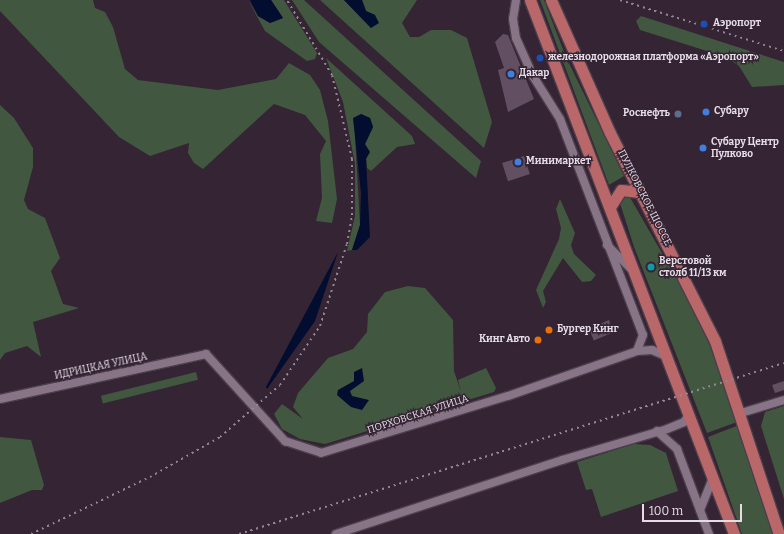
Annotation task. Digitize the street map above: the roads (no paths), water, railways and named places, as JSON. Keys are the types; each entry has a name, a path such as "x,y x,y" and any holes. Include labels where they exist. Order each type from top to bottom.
{"main road":[{"path":"530,0 636,273 734,534"},
{"name":"ПУЛКОВСКОЕ ШОССЕ","path":"551,0 583,77 640,192 700,306 741,413 779,534"},
{"path":"610,207 621,190 640,192"}],"street":[{"path":"516,0 513,19 519,44 560,119 643,336 637,351"},
{"path":"606,242 636,273"},
{"name":"ПОРХОВСКАЯ УЛИЦА","path":"206,354 285,441 321,453 508,396 637,351 652,350 668,358"},
{"name":"ИДРИЦКАЯ УЛИЦА","path":"0,399 206,354"},
{"path":"741,413 784,400"},
{"path":"336,534 679,425 689,415"},
{"path":"657,431 677,449 709,534"},
{"path":"700,510 713,478"}],"water":[{"path":"250,0 271,0 283,18 270,23 258,16"},
{"path":"344,0 362,0 366,11 375,15 379,23 371,28"},
{"path":"361,114 370,118 373,127 365,144 370,152 366,159 370,237 357,250 352,250 360,225 361,193 353,118"},
{"path":"338,252 315,321 267,389 266,387"},
{"path":"362,368 364,381 350,391 352,396 369,400 362,410 351,407 337,395 338,390 354,381 354,372"}],"railway":[{"path":"31,534 150,477 220,437 280,385 320,326 347,244 352,215 352,159 332,75 287,0"},
{"path":"620,0 784,51"},
{"path":"239,534 784,363"}],"place":[{"name":"Аэропорт","path":"704,24"},
{"name":"железнодорожная платформа «Аэропорт»","path":"540,58"},
{"name":"Дакар","path":"511,74"},
{"name":"Субару","path":"706,112"},
{"name":"Роснефть","path":"678,114"},
{"name":"Субару Центр Пулково","path":"703,148"},
{"name":"Минимаркет","path":"518,162"},
{"name":"Верстовой столб 11/13 км","path":"651,267"},
{"name":"Бургер Кинг","path":"549,330"},
{"name":"Кинг Авто","path":"538,340"}]}
